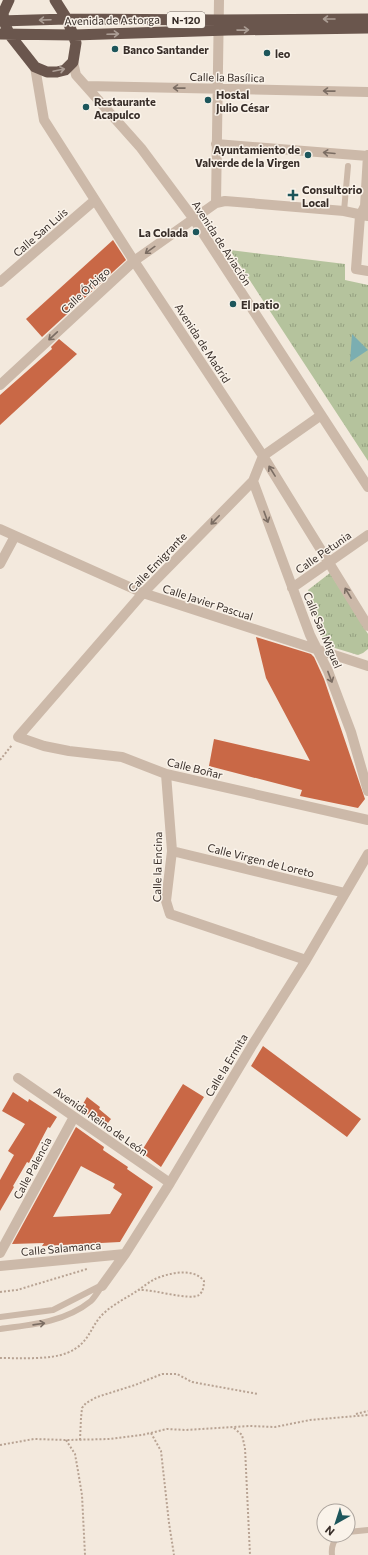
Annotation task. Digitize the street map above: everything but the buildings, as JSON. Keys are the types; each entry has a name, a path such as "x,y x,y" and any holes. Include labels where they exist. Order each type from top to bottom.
{"highway":[{"path":"9,0 3,13 2,21 5,34 35,67 47,72 57,72 65,70 73,62 76,43 67,19 55,0"},
{"name":"Avenida de Astorga","path":"2,21 67,19 219,25 368,28"},
{"name":"Avenida de Astorga","path":"5,34 74,35 219,25 368,19"}],"street":[{"path":"219,0 216,203 225,201 344,211 364,216"},
{"name":"Avenida de Aviación","path":"73,62 76,75 141,148 192,218 320,416 368,487"},
{"name":"Avenida de Madrid","path":"35,67 44,120 134,261 263,456 330,562 368,626"},
{"name":"Calle la Basílica","path":"86,86 368,92"},
{"path":"216,144 368,156 364,216 356,269 368,271"},
{"name":"Calle San Luis","path":"0,282 95,200"},
{"name":"Calle Órbigo","path":"0,385 134,261 192,218 216,203"},
{"path":"263,456 320,416"},
{"name":"Calle Emigrante","path":"18,737 143,593 253,481 263,456"},
{"name":"Calle San Miguel","path":"253,481 310,635 328,671 351,732 368,791"},
{"name":"Calle Javier Pascual","path":"0,529 143,593 368,666"},
{"name":"Calle Petunia","path":"292,588 368,535"},
{"path":"0,564 15,536"},
{"name":"Calle Boñar","path":"18,737 44,746 70,751 122,757 166,774 368,820"},
{"name":"Calle la Encina","path":"166,774 172,851 166,901 170,914 306,960"},
{"name":"Calle Virgen de Loreto","path":"172,851 345,893"},
{"name":"Calle la Ermita","path":"102,1286 125,1254 170,1183 252,1044 306,960 368,854"},
{"name":"Avenida Reino de León","path":"18,1078 170,1183"},
{"name":"Calle Palencia","path":"0,1253 74,1117"},
{"name":"Calle Salamanca","path":"0,1266 125,1254"}],"lane":[{"path":"344,211 348,166"},
{"path":"0,1317 53,1310 102,1286"},
{"path":"0,1329 47,1323 75,1312 92,1300 102,1286"},
{"path":"356,1531 368,1530"},
{"path":"332,1555 331,1548 333,1543"}],"path":[{"path":"0,760 18,737"},
{"path":"0,1292 17,1290 89,1268"},
{"path":"0,1358 44,1357 66,1353 78,1347 86,1340 102,1315 112,1307 154,1280 173,1274 193,1273 204,1281 203,1290 199,1295 195,1296 178,1295 151,1290 139,1290"},
{"path":"80,1440 80,1418 82,1408 86,1403 97,1397 136,1385 162,1374 177,1374 192,1382 258,1394"},
{"path":"352,1415 368,1410"},
{"path":"0,1445 34,1439 110,1439 167,1429 186,1430 232,1427 275,1427 310,1420 352,1415 368,1415"},
{"path":"232,1427 242,1435 245,1448 250,1555"},
{"path":"151,1433 160,1451 174,1555"},
{"path":"66,1440 75,1454 82,1495 85,1555"}],"green space":[{"path":"230,250 345,264 345,280 368,285 368,461"},
{"path":"330,573 368,634 368,649 358,655 325,645 308,590"}],"water":[{"path":"352,334 368,350 350,362"}],"place":[{"name":"Banco Santander","path":"115,49"},
{"name":"leo","path":"267,53"},
{"name":"Hostal Julio César","path":"208,100"},
{"name":"Restaurante Acapulco","path":"86,107"},
{"name":"Ayuntamiento de Valverde de la Virgen","path":"308,155"},
{"name":"Consultorio Local","path":"293,195"},
{"name":"La Colada","path":"196,232"},
{"name":"El patio","path":"233,304"}]}
